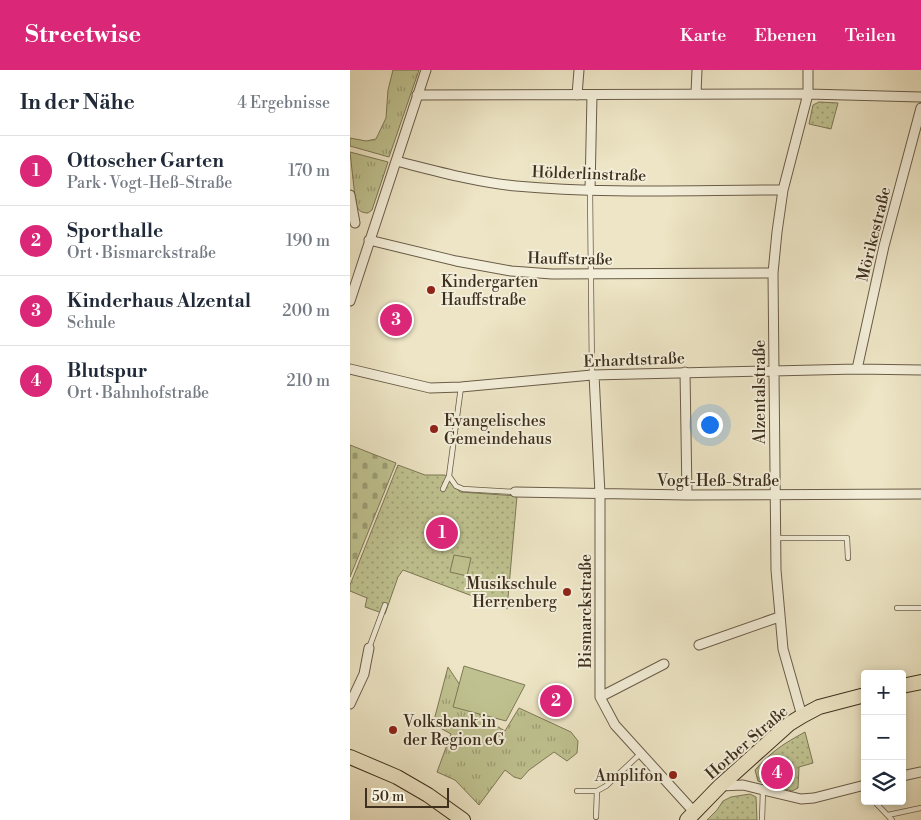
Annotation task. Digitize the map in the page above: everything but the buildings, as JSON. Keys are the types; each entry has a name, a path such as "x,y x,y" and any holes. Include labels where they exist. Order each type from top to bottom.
{"main road":[{"path":"906,685 921,682"},
{"name":"Horber Straße","path":"691,816 774,736 802,716 834,702 861,696"},
{"path":"350,757 397,777 428,795 463,820"}],"street":[{"path":"350,301 426,70"},
{"path":"577,95 579,70"},
{"path":"696,94 697,70"},
{"name":"Alzentalstraße","path":"802,716 783,649 776,570 773,273 783,190 808,94 808,70"},
{"path":"417,94 808,94 921,97"},
{"name":"Bismarckstraße","path":"590,190 592,95"},
{"name":"Mörikestraße","path":"857,369 884,246 921,108"},
{"name":"Hölderlinstraße","path":"396,161 455,176 514,186 590,190 783,190"},
{"path":"350,195 353,224 372,231"},
{"name":"Hauffstraße","path":"369,240 456,262 511,271 552,274 773,273"},
{"name":"Erhardtstraße","path":"350,369 430,388 593,375 857,369 921,370"},
{"path":"685,372 687,495"},
{"name":"Bismarckstraße","path":"593,375 600,494 600,697 615,725 691,816"},
{"name":"Vogt-Heß-Straße","path":"514,492 687,495 921,494"},
{"path":"699,645 780,617"},
{"path":"350,704 364,674 369,648"},
{"path":"600,697 664,664"},
{"path":"906,775 921,772"},
{"path":"720,786 743,785 801,799 814,798 861,786"}],"lane":[{"name":"Bismarckstraße","path":"590,190 593,375"},
{"path":"443,490 449,476 461,387"},
{"path":"449,476 456,486 464,489 514,492"},
{"path":"776,538 847,538 848,558"},
{"path":"369,648 385,605"},
{"path":"897,608 921,608"},
{"path":"577,791 597,792 640,754"},
{"path":"762,820 763,790"},
{"path":"596,817 597,792"},
{"path":"878,805 892,820"},
{"path":"888,815 921,808"}],"green space":[{"path":"393,70 419,70 389,157 350,146 350,138 366,141 376,139 386,118 388,90"},
{"path":"819,102 838,103 831,129 809,124 813,105"},
{"path":"350,152 388,162 372,210 368,213 364,213 356,206"},
{"path":"350,445 396,463 350,577"},
{"path":"398,465 425,475 445,475 460,492 517,496 507,609 403,570 398,577 385,614 365,607 367,598 350,591 350,585"},
{"path":"454,555 471,558 467,576 450,572"},
{"path":"464,666 525,685 506,721 453,707"},
{"path":"448,667 481,717 505,731 519,708 571,732 578,741 577,753 567,761 554,752 529,770 521,779 514,777 505,770 479,805 455,780 437,772 451,734 433,724"},
{"path":"805,732 813,763 799,767 798,788 792,791 758,781 755,770 761,763 778,748"},
{"path":"750,794 756,797 757,820 707,820 723,801 731,797"}],"place":[{"name":"Kindergarten Hauffstraße","path":"431,290"},
{"name":"Kinderhaus Alzental","path":"396,320"},
{"name":"Evangelisches Gemeindehaus","path":"434,429"},
{"name":"Ottoscher Garten","path":"442,533"},
{"name":"Musikschule Herrenberg","path":"567,592"},
{"name":"Sporthalle","path":"556,701"},
{"name":"Volksbank in der Region eG","path":"393,730"},
{"name":"Blutspur","path":"777,773"},
{"name":"Amplifon","path":"673,775"}]}
